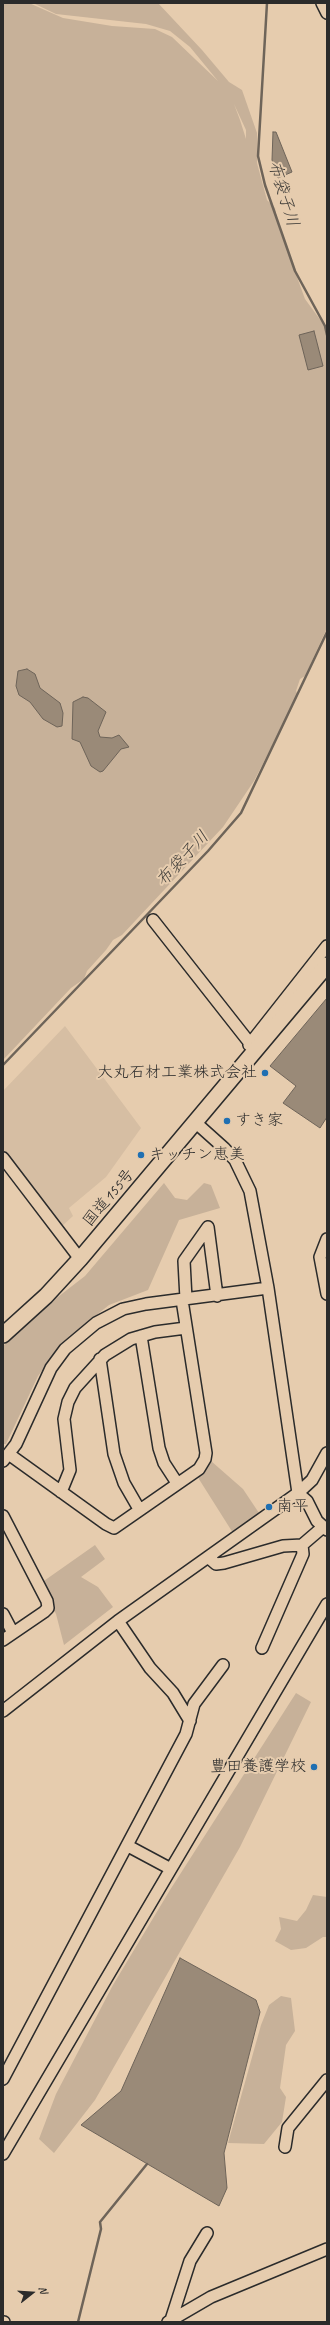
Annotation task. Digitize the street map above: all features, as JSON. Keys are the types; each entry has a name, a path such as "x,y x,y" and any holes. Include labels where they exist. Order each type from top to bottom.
{"highway":[{"name":"国道155号","path":"3,1335 46,1296 80,1260 195,1122 252,1048 327,965"}],"street":[{"path":"322,3 327,13"},
{"path":"153,920 252,1048 327,946"},
{"path":"195,1122 224,1148 244,1175 255,1210 298,1492 307,1501 325,1529 302,1546 283,1546 224,1563 216,1564 209,1558"},
{"path":"3,1158 80,1260"},
{"path":"217,1296 208,1227 184,1261 184,1299 186,1328 206,1453 205,1459 199,1469 139,1509 114,1528 61,1492 6,1458 46,1378 74,1340 96,1323 123,1309 146,1304 184,1299 217,1296 268,1288"},
{"path":"327,1239 320,1257 327,1294"},
{"path":"61,1492 70,1470 65,1425 67,1407 75,1388 100,1359 130,1339 186,1328"},
{"path":"141,1336 159,1448 164,1463 177,1483"},
{"path":"100,1359 114,1454 124,1483 139,1509"},
{"path":"3,1711 118,1621 209,1558 298,1492 312,1480 327,1453"},
{"path":"3,1516 41,1588 48,1608 3,1640"},
{"path":"262,1648 303,1554 302,1546"},
{"path":"3,2154 327,1604"},
{"path":"3,1614 13,1633"},
{"path":"118,1621 150,1668 173,1693 190,1721"},
{"path":"3,2079 128,1846 186,1734 194,1704 223,1665"},
{"path":"128,1846 171,1869"},
{"path":"285,2147 288,2128 327,2080"},
{"path":"170,2321 190,2262 207,2233"},
{"path":"170,2321 211,2297 327,2250"}],"shaded area":[{"path":"3,3 29,3 63,18 112,26 155,29 172,37 218,81 190,47 170,31 146,24 56,14 33,3 158,3 202,50 229,82 242,90 257,133 257,163 267,200 275,208 279,228 305,299 324,325 327,336 327,628 305,676 300,679 296,691 298,695 254,781 223,827 122,935 113,940 87,971 84,979 71,988 3,1060","holes":["234,104 246,130 246,139"]},
{"path":"273,132 276,132 292,172 278,178 272,160"},
{"path":"314,331 323,366 308,370 299,335"},
{"path":"27,669 35,674 40,688 60,703 63,713 62,726 57,727 43,719 30,702 19,695 16,686 18,671"},
{"path":"83,697 88,698 106,712 98,731 100,737 112,738 119,735 129,747 121,749 103,771 100,772 91,766 80,742 72,739 73,702"},
{"path":"327,998 327,1117 320,1128 283,1103 296,1086 270,1066"},
{"path":"65,1026 141,1128 106,1177 69,1208 73,1216 61,1227 3,1150 3,1091"},
{"path":"164,1183 175,1198 187,1200 204,1183 211,1185 220,1208 179,1220 148,1290 109,1305 79,1329 54,1354 38,1376 6,1444 3,1444 3,1346 32,1317 85,1276"},
{"path":"211,1461 243,1489 259,1513 233,1533 197,1476 205,1471"},
{"path":"95,1545 105,1559 81,1577 98,1587 113,1607 64,1645 56,1614 41,1583"},
{"path":"296,1693 311,1702 240,1847 95,2100 54,2153 39,2139 56,2094 113,1985 170,1890"},
{"path":"313,1895 327,1897 327,1937 323,1937 306,1948 291,1950 275,1941 281,1929 279,1917 297,1921 306,1910"},
{"path":"180,1958 256,2000 260,2012 224,2153 227,2188 219,2206 81,2125 121,2091"},
{"path":"281,1996 291,1998 295,2031 286,2045 280,2088 286,2097 282,2122 264,2144 228,2143 261,2025 269,2005"}],"waterway":[{"name":"布袋子川","path":"267,3 258,156 265,185 295,271 325,326 327,335"},
{"name":"布袋子川","path":"3,1065 208,851 241,813 327,632"},
{"path":"78,2322 101,2229 100,2222 147,2164"}],"place":[{"name":"大丸石材工業株式会社","path":"265,1073"},
{"name":"すき家","path":"227,1121"},
{"name":"キッチン恵美","path":"141,1155"},
{"name":"南平","path":"269,1507"},
{"name":"豊田養護学校","path":"314,1767"}]}
